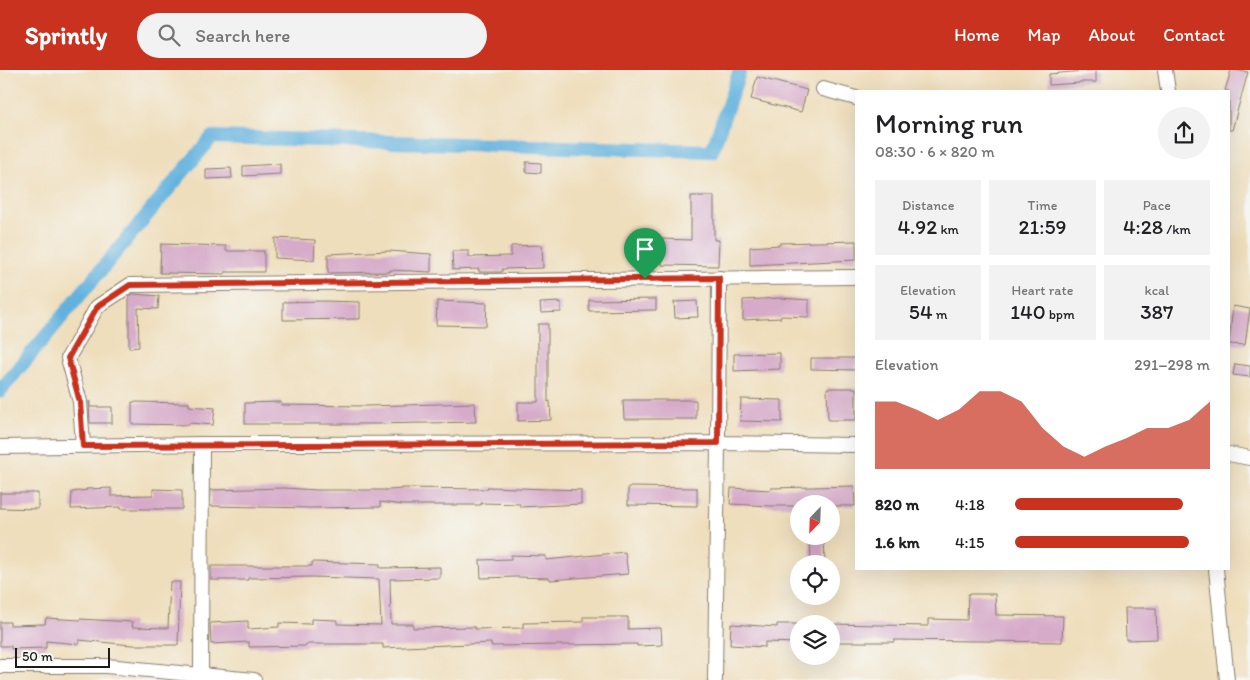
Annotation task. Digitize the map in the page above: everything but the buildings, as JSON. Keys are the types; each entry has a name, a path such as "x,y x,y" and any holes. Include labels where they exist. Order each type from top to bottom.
{"street":[{"path":"1166,70 1168,90"},
{"path":"823,89 855,98"},
{"path":"83,446 80,402 68,358 97,307 130,285 855,277"},
{"path":"715,680 719,278"},
{"path":"0,447 202,444 718,443 855,445"},
{"path":"201,675 202,444"},
{"path":"1230,454 1250,458"},
{"path":"1216,570 1227,680"},
{"path":"0,666 106,666 254,680"}],"waterway":[{"path":"0,391 212,137 712,151 740,70"}],"route":[{"path":"719,278 718,443 83,446 80,402 68,358 97,307 130,285 645,279 719,278"}]}
